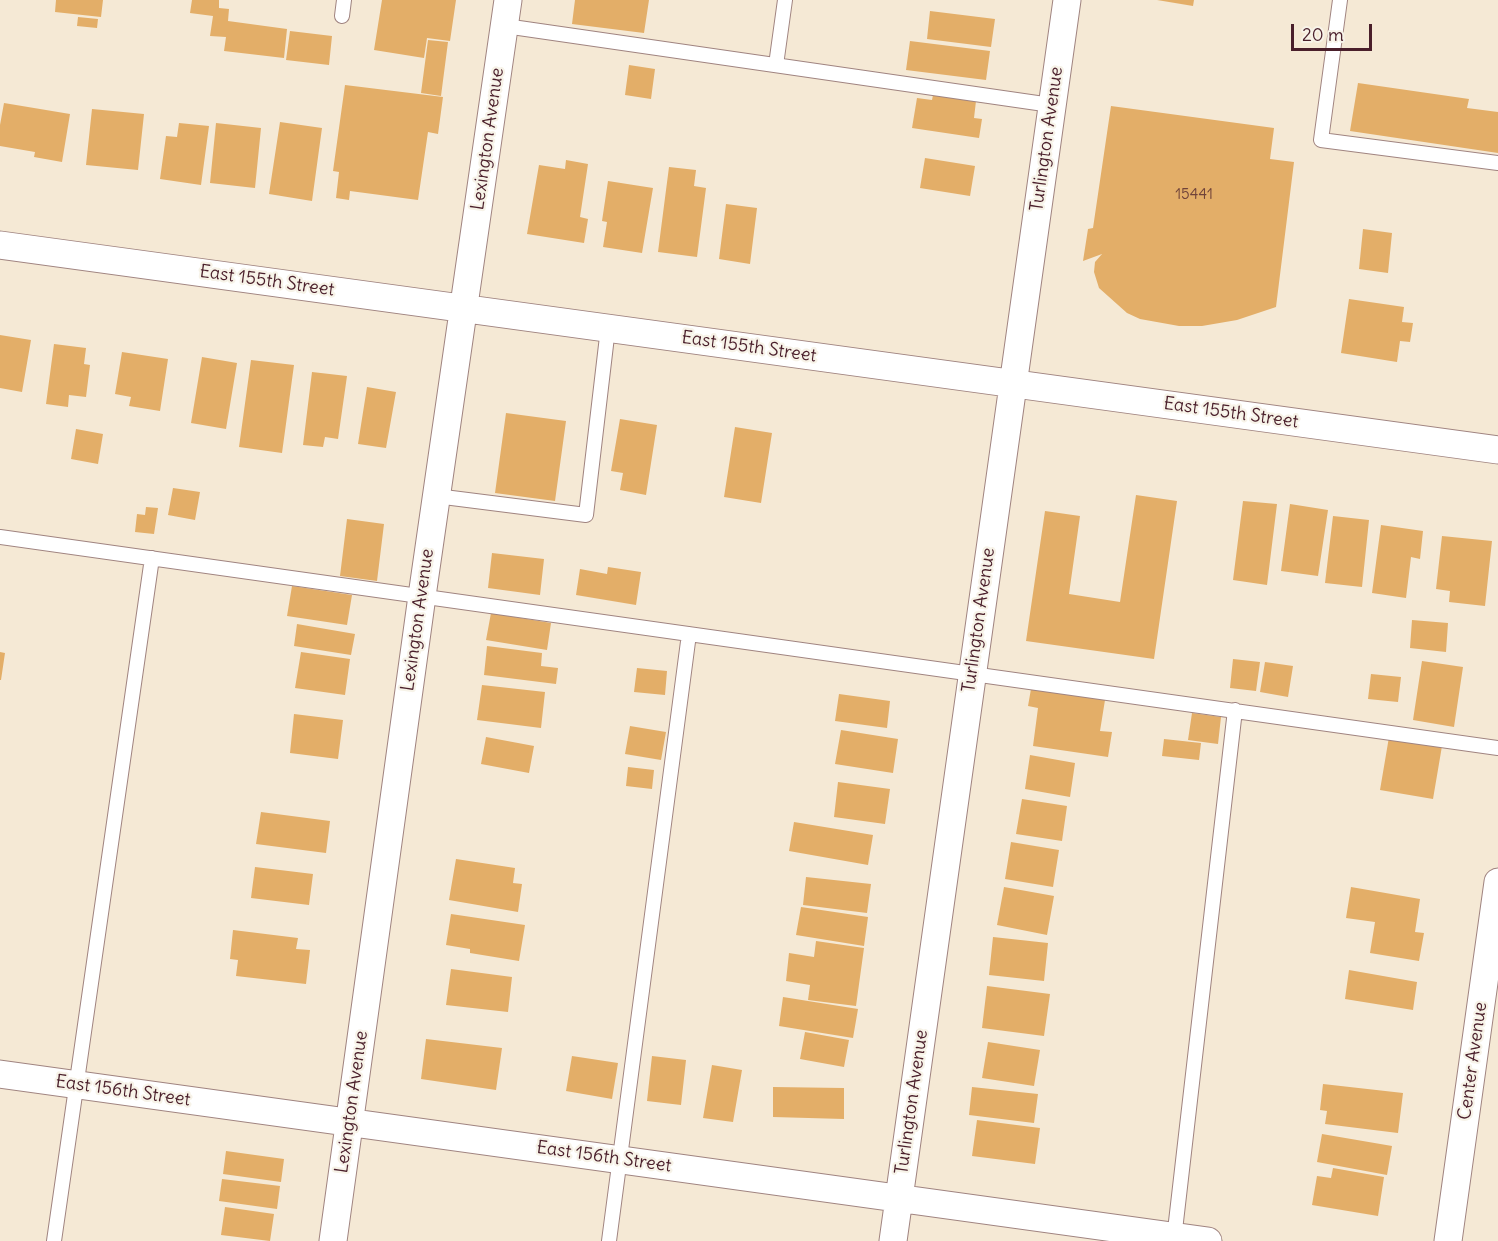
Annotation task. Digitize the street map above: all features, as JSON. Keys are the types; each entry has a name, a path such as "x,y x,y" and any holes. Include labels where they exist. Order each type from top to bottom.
{"street":[{"name":"Turlington Avenue","path":"893,1241 1067,0"},
{"name":"Lexington Avenue","path":"333,1241 436,496 507,13"},
{"name":"East 155th Street","path":"0,245 1498,450"},
{"name":"Center Avenue","path":"1448,1241 1498,882"},
{"name":"East 156th Street","path":"0,1074 899,1198 1174,1239 1208,1241"}],"lane":[{"path":"342,16 344,0"},
{"path":"776,65 785,0"},
{"path":"1340,0 1321,140 1498,163"},
{"path":"507,13 776,65 1051,105"},
{"path":"436,496 586,515 608,328"},
{"path":"0,537 1498,748"},
{"path":"54,1241 152,558"},
{"path":"609,1241 689,634"},
{"path":"1174,1239 1235,710"}],"building":[{"path":"56,0 103,0 101,17 55,12"},
{"path":"192,0 219,0 219,8 229,9 228,21 287,29 284,58 224,51 226,37 210,36 213,16 190,13"},
{"path":"382,0 456,0 450,41 427,38 424,58 374,50"},
{"path":"575,0 649,0 644,33 572,24"},
{"path":"1157,0 1194,0 1193,6"},
{"path":"930,11 995,19 991,47 927,39"},
{"path":"78,17 98,19 97,28 77,26"},
{"path":"290,31 332,36 329,65 286,60"},
{"path":"428,40 448,42 441,96 421,93"},
{"path":"910,41 990,51 986,80 906,70"},
{"path":"629,65 655,69 651,99 625,95"},
{"path":"1358,83 1469,99 1467,108 1498,112 1498,153 1350,131"},
{"path":"345,85 443,97 438,134 428,132 418,200 350,191 349,200 336,198 339,172 333,171"},
{"path":"933,95 976,101 974,118 982,119 979,138 912,128 917,98 932,100"},
{"path":"4,103 70,114 62,162 34,157 35,152 0,146 0,125"},
{"path":"1111,106 1274,128 1270,159 1294,162 1276,307 1237,320 1202,326 1179,326 1140,319 1127,313 1099,288 1094,272 1095,262 1102,254 1083,261 1088,229 1093,228"},
{"path":"92,109 144,114 138,170 86,165"},
{"path":"280,122 322,128 312,201 269,194"},
{"path":"179,123 209,126 201,185 160,179 166,136 177,137"},
{"path":"216,123 261,128 255,188 210,183"},
{"path":"925,158 975,166 970,196 920,188"},
{"path":"566,160 588,164 580,217 588,219 584,243 527,234 539,165 565,169"},
{"path":"669,167 696,170 694,186 706,188 697,257 658,252"},
{"path":"608,181 653,188 642,253 603,247 607,222 602,221"},
{"path":"726,204 757,208 750,264 719,259"},
{"path":"1363,229 1392,233 1388,273 1359,269"},
{"path":"1349,299 1404,307 1402,322 1413,323 1410,342 1400,341 1397,362 1341,353"},
{"path":"0,335 31,340 22,392 0,388"},
{"path":"54,344 86,348 84,364 90,365 86,397 69,395 68,407 46,404"},
{"path":"122,352 168,359 160,411 129,406 131,397 115,394"},
{"path":"202,357 237,363 226,429 191,423"},
{"path":"251,360 294,365 282,453 239,447"},
{"path":"312,372 347,376 338,439 325,437 323,447 303,445"},
{"path":"367,387 396,392 386,448 358,444"},
{"path":"506,413 566,421 555,501 495,493"},
{"path":"620,419 657,425 646,495 620,490 623,473 611,471"},
{"path":"735,427 772,433 761,503 724,497"},
{"path":"76,429 103,434 98,464 71,459"},
{"path":"173,488 200,492 195,520 168,515"},
{"path":"1136,495 1177,501 1154,659 1026,641 1045,511 1080,516 1069,594 1120,602"},
{"path":"1243,501 1277,504 1267,585 1233,580"},
{"path":"1290,504 1328,510 1318,576 1281,571"},
{"path":"146,507 158,508 154,534 135,532 137,514 145,515"},
{"path":"1333,516 1369,520 1362,587 1325,583"},
{"path":"347,519 384,524 377,581 340,576"},
{"path":"1381,525 1423,531 1420,559 1411,557 1406,598 1372,593"},
{"path":"1442,536 1492,541 1485,606 1449,602 1450,591 1436,589"},
{"path":"492,553 544,559 540,595 488,588"},
{"path":"608,567 641,572 636,605 576,595 580,569 607,574"},
{"path":"292,586 352,595 347,625 287,616"},
{"path":"491,613 551,623 547,650 486,640"},
{"path":"1412,620 1448,623 1446,652 1410,648"},
{"path":"297,624 355,634 351,655 294,646"},
{"path":"487,646 542,653 541,666 558,668 556,684 484,675"},
{"path":"0,652 5,653 1,680 0,680"},
{"path":"301,652 350,659 345,695 295,688"},
{"path":"1233,659 1260,662 1256,691 1230,688"},
{"path":"1422,661 1463,667 1454,727 1413,720"},
{"path":"1265,662 1293,666 1288,697 1260,692"},
{"path":"637,668 667,671 665,695 634,692"},
{"path":"1371,674 1401,677 1398,702 1368,699"},
{"path":"482,685 545,692 541,728 477,720"},
{"path":"1031,689 1105,700 1100,731 1112,732 1108,757 1033,746 1038,708 1028,706"},
{"path":"839,694 890,701 887,728 835,721"},
{"path":"1192,713 1221,717 1218,744 1188,740"},
{"path":"294,714 343,720 338,759 290,753"},
{"path":"630,726 666,732 661,760 625,754"},
{"path":"841,730 898,739 893,773 835,764"},
{"path":"486,737 534,746 529,773 481,764"},
{"path":"1389,737 1442,746 1433,799 1380,790"},
{"path":"1164,739 1201,743 1199,760 1162,756"},
{"path":"1030,755 1075,763 1070,797 1025,789"},
{"path":"628,767 654,770 652,789 626,786"},
{"path":"838,782 890,789 885,824 834,817"},
{"path":"1022,799 1067,806 1062,841 1016,834"},
{"path":"261,812 330,821 326,853 256,844"},
{"path":"794,822 873,835 868,865 789,851"},
{"path":"1011,842 1059,850 1053,887 1005,879"},
{"path":"456,859 515,868 513,883 522,884 518,912 449,900"},
{"path":"255,867 313,874 309,905 251,898"},
{"path":"806,877 871,884 867,913 803,905"},
{"path":"1004,887 1054,896 1047,935 997,925"},
{"path":"1351,887 1420,899 1415,932 1424,933 1419,961 1370,953 1375,922 1346,918"},
{"path":"801,907 868,917 864,946 796,935"},
{"path":"451,914 525,925 519,961 470,953 470,949 446,945"},
{"path":"233,930 298,938 296,949 310,950 306,984 236,976 238,960 230,959"},
{"path":"993,937 1048,943 1044,981 989,975"},
{"path":"816,941 864,948 856,1006 808,1000 810,985 786,981 789,953 814,957"},
{"path":"451,969 512,977 508,1012 446,1005"},
{"path":"1349,970 1417,982 1413,1010 1345,999"},
{"path":"987,986 1050,994 1044,1036 982,1028"},
{"path":"783,997 858,1009 853,1038 779,1026"},
{"path":"805,1032 849,1040 844,1067 800,1059"},
{"path":"426,1039 502,1048 496,1090 421,1079"},
{"path":"988,1042 1040,1050 1034,1086 982,1078"},
{"path":"572,1056 618,1063 612,1099 566,1091"},
{"path":"652,1056 686,1060 681,1105 647,1101"},
{"path":"712,1065 742,1070 733,1122 703,1118"},
{"path":"1323,1084 1403,1093 1398,1133 1325,1124 1327,1111 1320,1110"},
{"path":"773,1087 844,1088 844,1119 773,1117"},
{"path":"972,1087 1038,1094 1034,1123 969,1115"},
{"path":"977,1120 1040,1128 1035,1164 972,1156"},
{"path":"1322,1134 1392,1146 1387,1175 1317,1162"},
{"path":"226,1151 284,1159 281,1182 223,1174"},
{"path":"1333,1168 1384,1177 1378,1216 1312,1205 1317,1176 1331,1178"},
{"path":"222,1179 280,1186 277,1209 219,1201"},
{"path":"225,1207 274,1214 270,1241 221,1235"}]}
